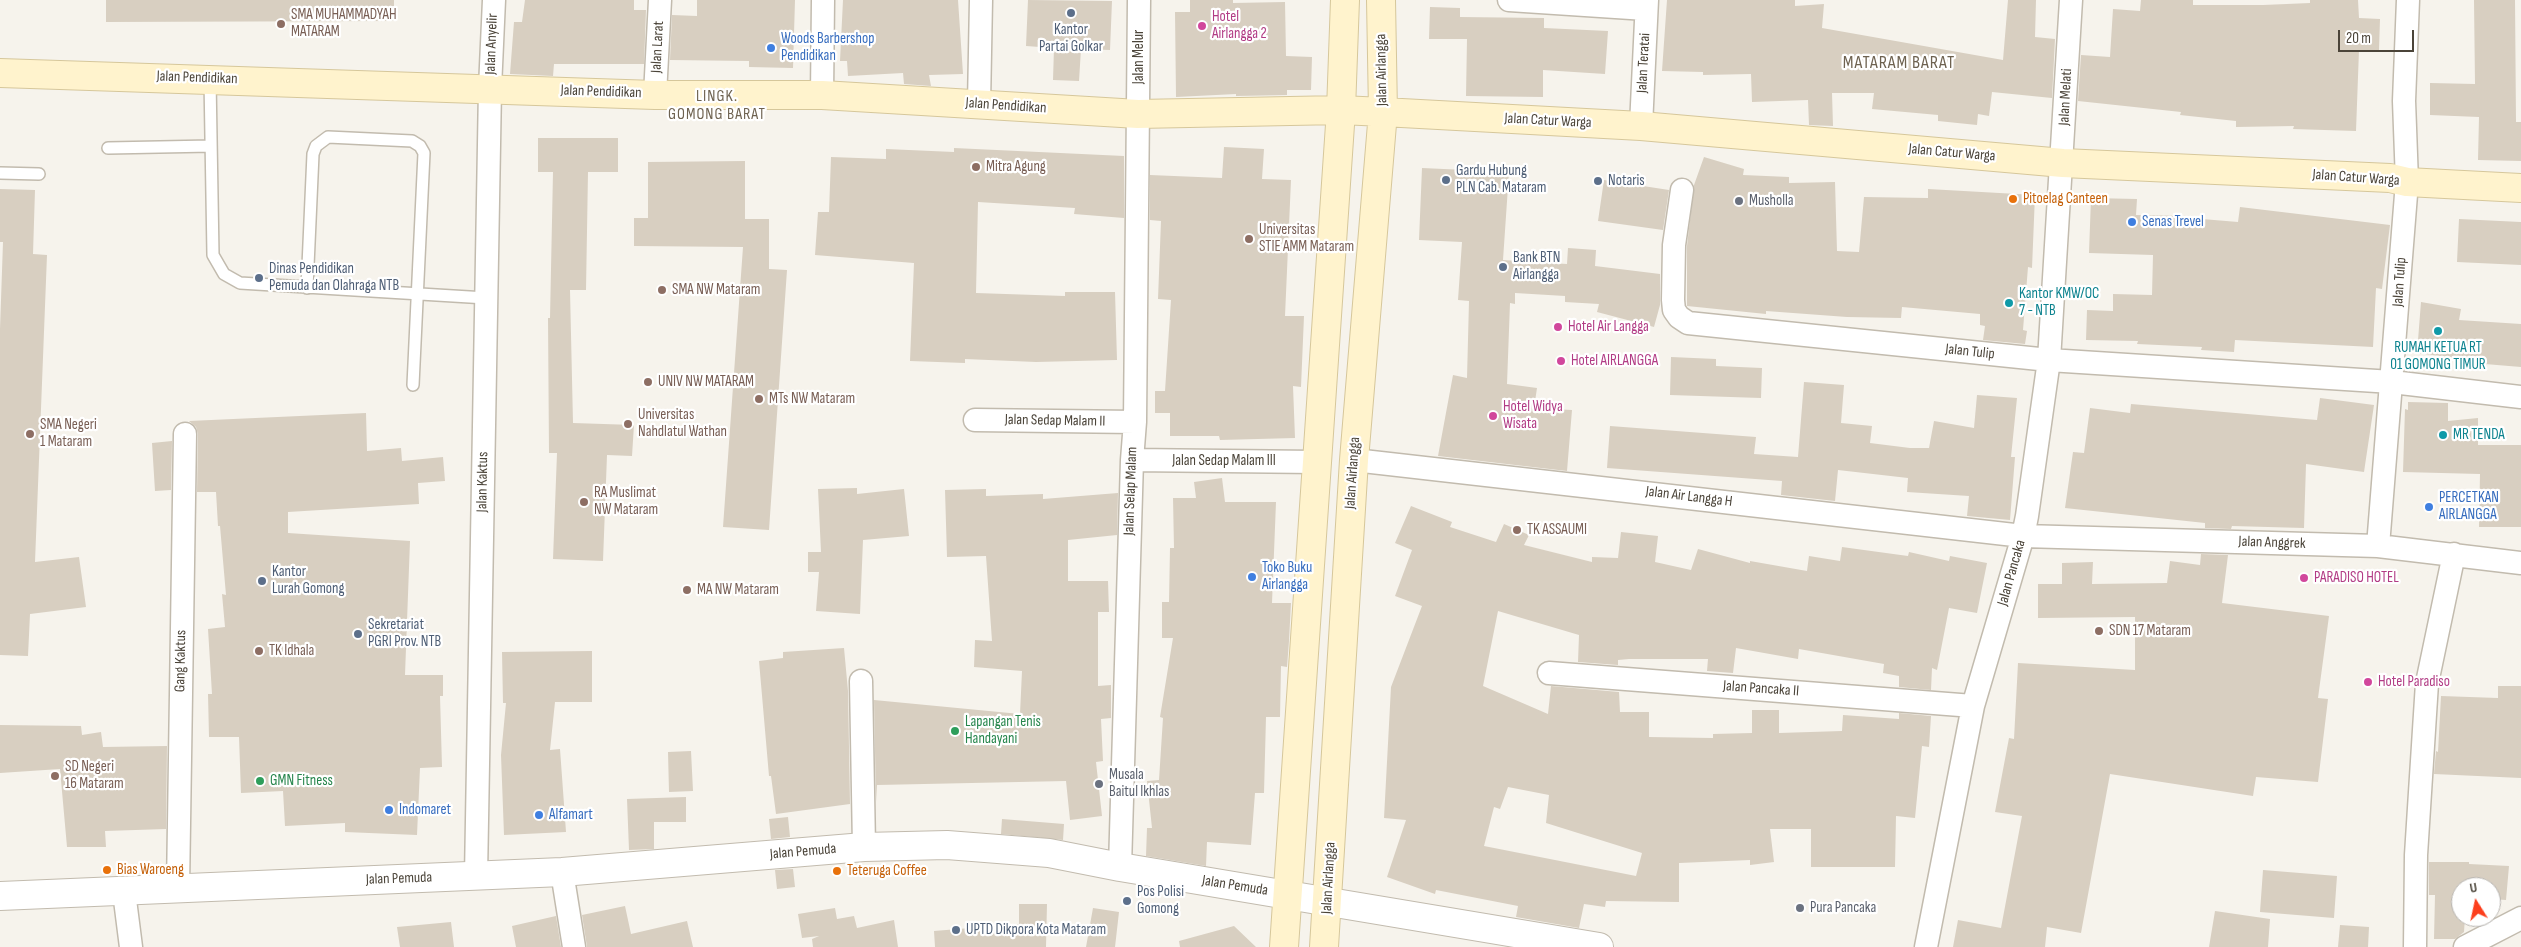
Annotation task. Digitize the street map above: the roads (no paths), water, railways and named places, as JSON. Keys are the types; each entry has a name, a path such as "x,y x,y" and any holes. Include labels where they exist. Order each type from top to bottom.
{"main road":[{"path":"1284,947 1341,110 1345,0"},
{"name":"Jalan Airlangga","path":"1324,947 1354,460 1383,112 1381,0"},
{"name":"Jalan Pendidikan","path":"0,73 92,74 655,95 822,95 1138,114 1341,110 1383,112"},
{"name":"Jalan Catur Warga","path":"1383,112 1641,126 2063,163 2390,178 2407,182 2521,188"}],"street":[{"name":"Jalan Anyelir","path":"490,88 494,0"},
{"name":"Jalan Larat","path":"655,95 660,0"},
{"path":"822,95 823,0"},
{"path":"979,104 982,0"},
{"name":"Jalan Melur","path":"1138,114 1139,0"},
{"path":"1509,0 1647,4"},
{"name":"Jalan Melati","path":"2060,194 2071,0"},
{"name":"Jalan Tulip","path":"2378,546 2407,182 2404,101 2408,0"},
{"name":"Jalan Teratai","path":"1641,126 1647,4"},
{"name":"Jalan Kaktus","path":"476,876 490,88"},
{"name":"Jalan Selap Malam","path":"1120,867 1132,460 1135,422 1138,114"},
{"name":"Jalan Tulip","path":"1682,190 1674,245 1673,300 1674,310 1679,318 1688,323 2049,360 2392,382 2521,397"},
{"name":"Jalan Pancaka","path":"1926,947 1973,706 2023,536 2049,360 2060,194"},
{"name":"Jalan Sedap Malam II","path":"975,420 1135,422"},
{"name":"Gang Kaktus","path":"178,888 184,434"},
{"name":"Jalan Sedap Malam III","path":"1132,460 1316,462"},
{"name":"Jalan Air Langga H","path":"1354,460 2023,536"},
{"name":"Jalan Anggrek","path":"2023,536 2378,546 2521,563"},
{"path":"2414,947 2416,855 2427,683 2454,554"},
{"name":"Jalan Pancaka II","path":"1549,673 1973,706"},
{"path":"861,682 864,847"},
{"name":"Jalan Pemuda","path":"0,896 562,872 864,847 947,845 1049,853 1120,867 1599,947"},
{"path":"562,872 574,947"},
{"path":"124,892 131,947"},
{"path":"2465,947 2521,918"}],"lane":[{"path":"210,79 213,255 224,274 240,283 486,298"},
{"path":"307,288 313,154 316,146 328,137 412,141 420,146 424,153 414,385"},
{"path":"108,148 211,146"},
{"path":"0,173 39,174"}],"place":[{"name":"Kantor Partai Golkar","path":"1071,13"},
{"name":"SMA MUHAMMADYAH MATARAM","path":"281,24"},
{"name":"Hotel Airlangga 2","path":"1202,26"},
{"name":"Woods Barbershop Pendidikan","path":"771,48"},
{"name":"Mitra Agung","path":"976,167"},
{"name":"Gardu Hubung PLN Cab. Mataram","path":"1446,180"},
{"name":"Notaris","path":"1598,181"},
{"name":"Pitoelag Canteen","path":"2013,199"},
{"name":"Musholla","path":"1739,201"},
{"name":"Senas Trevel","path":"2132,222"},
{"name":"Universitas STIE AMM Mataram","path":"1249,239"},
{"name":"Bank BTN Airlangga","path":"1503,267"},
{"name":"Dinas Pendidikan Pemuda dan Olahraga NTB","path":"259,278"},
{"name":"SMA NW Mataram","path":"662,290"},
{"name":"Kantor KMW/OC 7 - NTB","path":"2009,303"},
{"name":"Hotel Air Langga","path":"1558,327"},
{"name":"RUMAH KETUA RT 01 GOMONG TIMUR","path":"2438,331"},
{"name":"Hotel AIRLANGGA","path":"1561,361"},
{"name":"UNIV NW MATARAM","path":"648,382"},
{"name":"MTs NW Mataram","path":"759,399"},
{"name":"Hotel Widya Wisata","path":"1493,416"},
{"name":"Universitas Nahdlatul Wathan","path":"628,424"},
{"name":"SMA Negeri 1 Mataram","path":"30,434"},
{"name":"MR TENDA","path":"2443,435"},
{"name":"RA Muslimat NW Mataram","path":"584,502"},
{"name":"PERCETKAN AIRLANGGA","path":"2429,507"},
{"name":"TK ASSAUMI","path":"1517,530"},
{"name":"Toko Buku Airlangga","path":"1252,577"},
{"name":"PARADISO HOTEL","path":"2304,578"},
{"name":"Kantor Lurah Gomong","path":"262,581"},
{"name":"MA NW Mataram","path":"687,590"},
{"name":"SDN 17 Mataram","path":"2099,631"},
{"name":"Sekretariat PGRI Prov. NTB","path":"358,634"},
{"name":"TK Idhala","path":"259,651"},
{"name":"Hotel Paradiso","path":"2368,682"},
{"name":"Lapangan Tenis Handayani","path":"955,731"},
{"name":"SD Negeri 16 Mataram","path":"55,776"},
{"name":"GMN Fitness","path":"260,781"},
{"name":"Musala Baitul Ikhlas","path":"1099,784"},
{"name":"Indomaret","path":"389,810"},
{"name":"Alfamart","path":"539,815"},
{"name":"Bias Waroeng","path":"107,870"},
{"name":"Teteruga Coffee","path":"837,871"},
{"name":"Pos Polisi Gomong","path":"1127,901"},
{"name":"Pura Pancaka","path":"1800,908"},
{"name":"UPTD Dikpora Kota Mataram","path":"956,930"}],"district":[{"name":"MATARAM BARAT","path":"1899,63"},
{"name":"LINGK. GOMONG BARAT","path":"717,106"}]}
